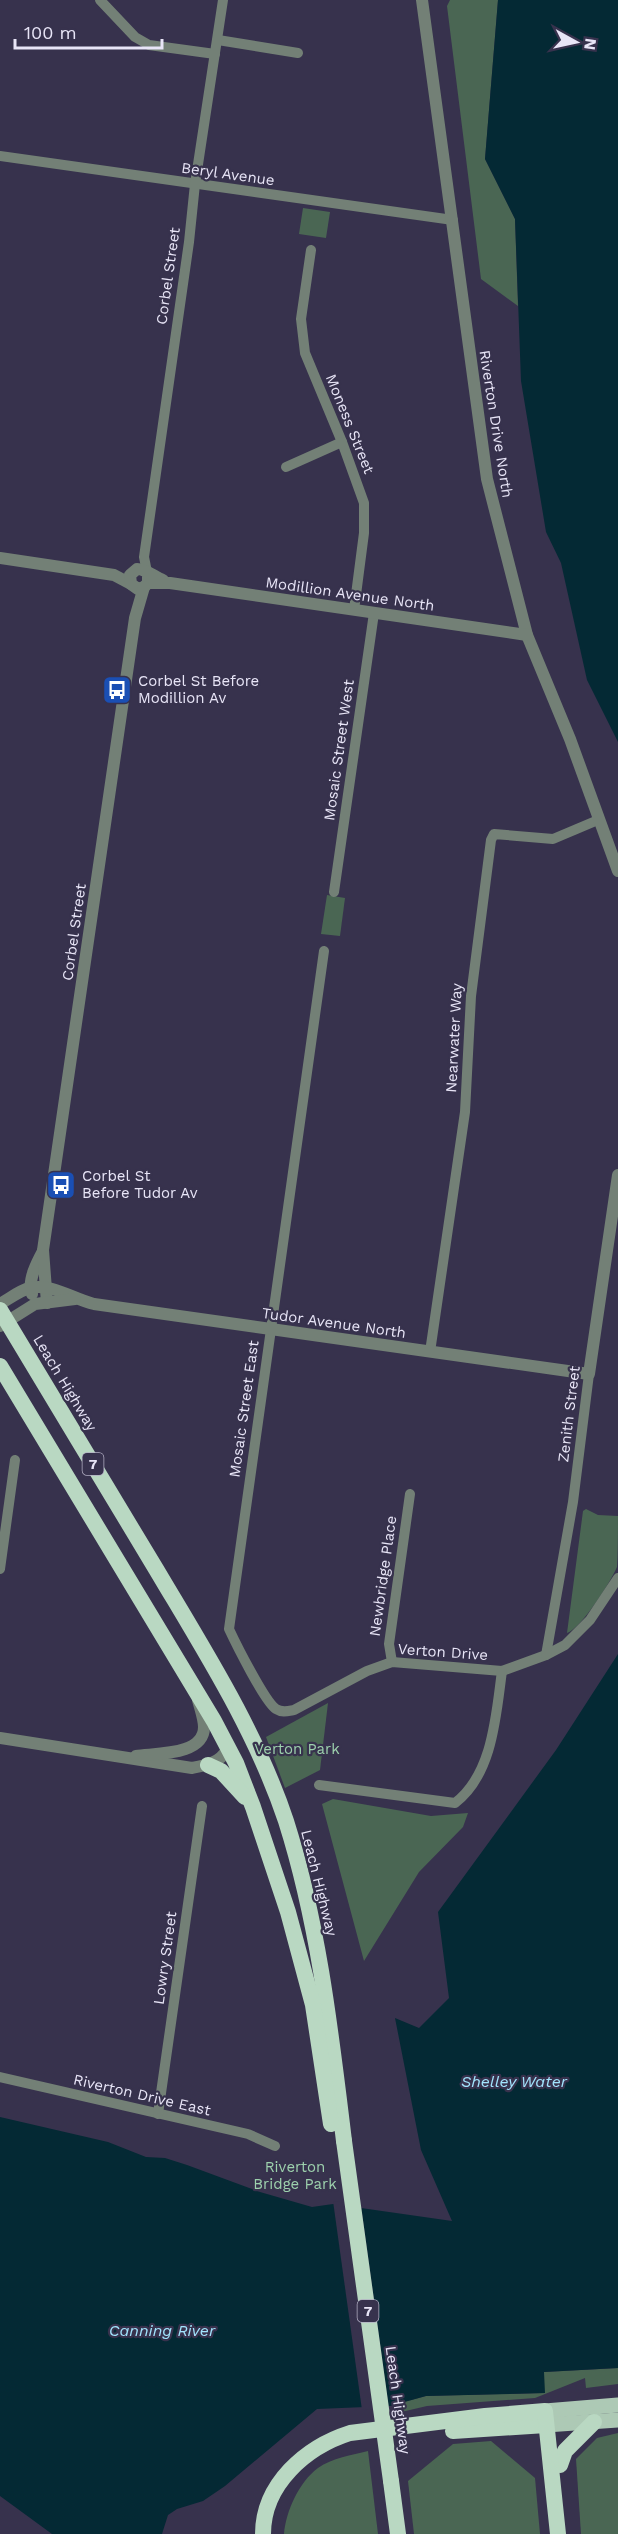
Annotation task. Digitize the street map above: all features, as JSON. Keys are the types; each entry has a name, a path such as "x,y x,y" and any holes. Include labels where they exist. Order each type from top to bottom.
{"highway":[{"name":"Leach Highway","path":"2,1319 235,1706 256,1747 285,1821 304,1889 327,2007 339,2142 386,2481 398,2534"},
{"name":"Leach Highway","path":"0,1366 228,1749 253,1807 288,1912 313,2005 339,2142"},
{"path":"228,1749 238,1734 235,1706"},
{"path":"208,1765 221,1771 253,1807"},
{"path":"551,2418 560,2465 567,2534"},
{"path":"263,2534 263,2524 276,2489 294,2464 331,2439 360,2432 551,2418"},
{"path":"272,2534 272,2525 284,2492 297,2474 315,2458 352,2443 551,2418"},
{"path":"551,2418 558,2534"},
{"path":"560,2465 565,2451 594,2422"},
{"name":"Leach Highway","path":"386,2481 387,2534"}],"main road":[{"path":"551,2418 618,2404"},
{"path":"551,2418 594,2422 618,2420"}],"street":[{"path":"100,0 130,32 149,45 215,54"},
{"name":"Corbel Street","path":"41,1303 48,1289 43,1250 166,411 195,184 224,0"},
{"name":"Riverton Drive North","path":"422,0 487,479 527,634 570,739 618,871"},
{"path":"218,40 298,53"},
{"name":"Beryl Avenue","path":"0,156 453,220"},
{"name":"Moness Street","path":"311,250 301,319 305,353 342,442 364,503 364,533 354,610"},
{"path":"286,468 342,442"},
{"name":"Modillion Avenue North","path":"0,558 527,634"},
{"name":"Mosaic Street West","path":"334,892 374,613"},
{"name":"Nearwater Way","path":"430,1352 465,1112 471,996 491,840 494,834 554,839 598,820"},
{"name":"Mosaic Street East","path":"284,1712 274,1708 229,1629 324,951"},
{"name":"Zenith Street","path":"546,1655 573,1502 618,1175"},
{"name":"Corbel Street","path":"30,1288 36,1263 43,1250"},
{"path":"0,1304 30,1288 41,1303"},
{"name":"Tudor Avenue North","path":"30,1288 65,1292 75,1299"},
{"name":"Tudor Avenue North","path":"2,1319 41,1303 75,1299 116,1308 589,1374"},
{"path":"0,1569 15,1460"},
{"name":"Newbridge Place","path":"392,1662 388,1644 410,1494"},
{"path":"319,1785 455,1803 467,1794 476,1781 489,1748 502,1671 546,1655 565,1645 590,1620 618,1578"},
{"name":"Verton Drive","path":"284,1712 294,1710 367,1671 392,1662 502,1671"},
{"path":"126,1757 177,1752 196,1744 204,1728 196,1693"},
{"path":"0,1738 192,1768 222,1759 228,1749"},
{"name":"Lowry Street","path":"158,2114 202,1806"},
{"name":"Riverton Drive East","path":"0,2077 248,2134 275,2146"}],"green space":[{"path":"450,0 498,0 485,159 515,219 518,306 481,279 447,6"},
{"path":"303,208 330,212 326,238 299,234"},
{"path":"327,895 345,898 340,936 321,934"},
{"path":"586,1509 598,1515 618,1516 617,1567 609,1583 587,1614 573,1630 567,1633 583,1511"},
{"name":"Verton Park","path":"328,1703 320,1770 285,1788 266,1737"},
{"path":"333,1799 431,1816 468,1813 463,1827 419,1872 364,1961 322,1804"},
{"path":"618,2368 618,2384 586,2388 585,2378 535,2398 427,2406 397,2413 396,2404 426,2396 544,2393 544,2372"},
{"path":"618,2433 618,2534 581,2534 576,2459 597,2438"},
{"path":"491,2441 535,2478 540,2534 414,2534 408,2481 453,2444"},
{"path":"368,2451 378,2534 284,2534 287,2516 299,2489 311,2474 329,2462"}],"water":[{"path":"498,0 618,0 618,742 587,680 561,563 546,532 521,381 515,219 485,159"},
{"path":"618,1654 618,2368 544,2372 545,2393 426,2396 390,2406 317,2409 225,2486 203,2501 177,2509 168,2515 162,2534 52,2534 0,2496 0,2117 108,2142 146,2157 165,2158 260,2192 312,2207 333,2204 452,2221 421,2150 395,2018 419,2028 449,1998 438,1912 556,1750"}],"pier":[{"path":"333,2201 361,2205 389,2409 362,2410"}],"place":[{"name":"Corbel St Before Modillion Av","path":"117,690"},
{"name":"Corbel St Before Tudor Av","path":"61,1185"}],"water label":[{"name":"Shelley Water","path":"514,2081"},
{"name":"Canning River","path":"162,2330"}],"park label":[{"name":"Riverton Bridge Park","path":"295,2176"}]}
